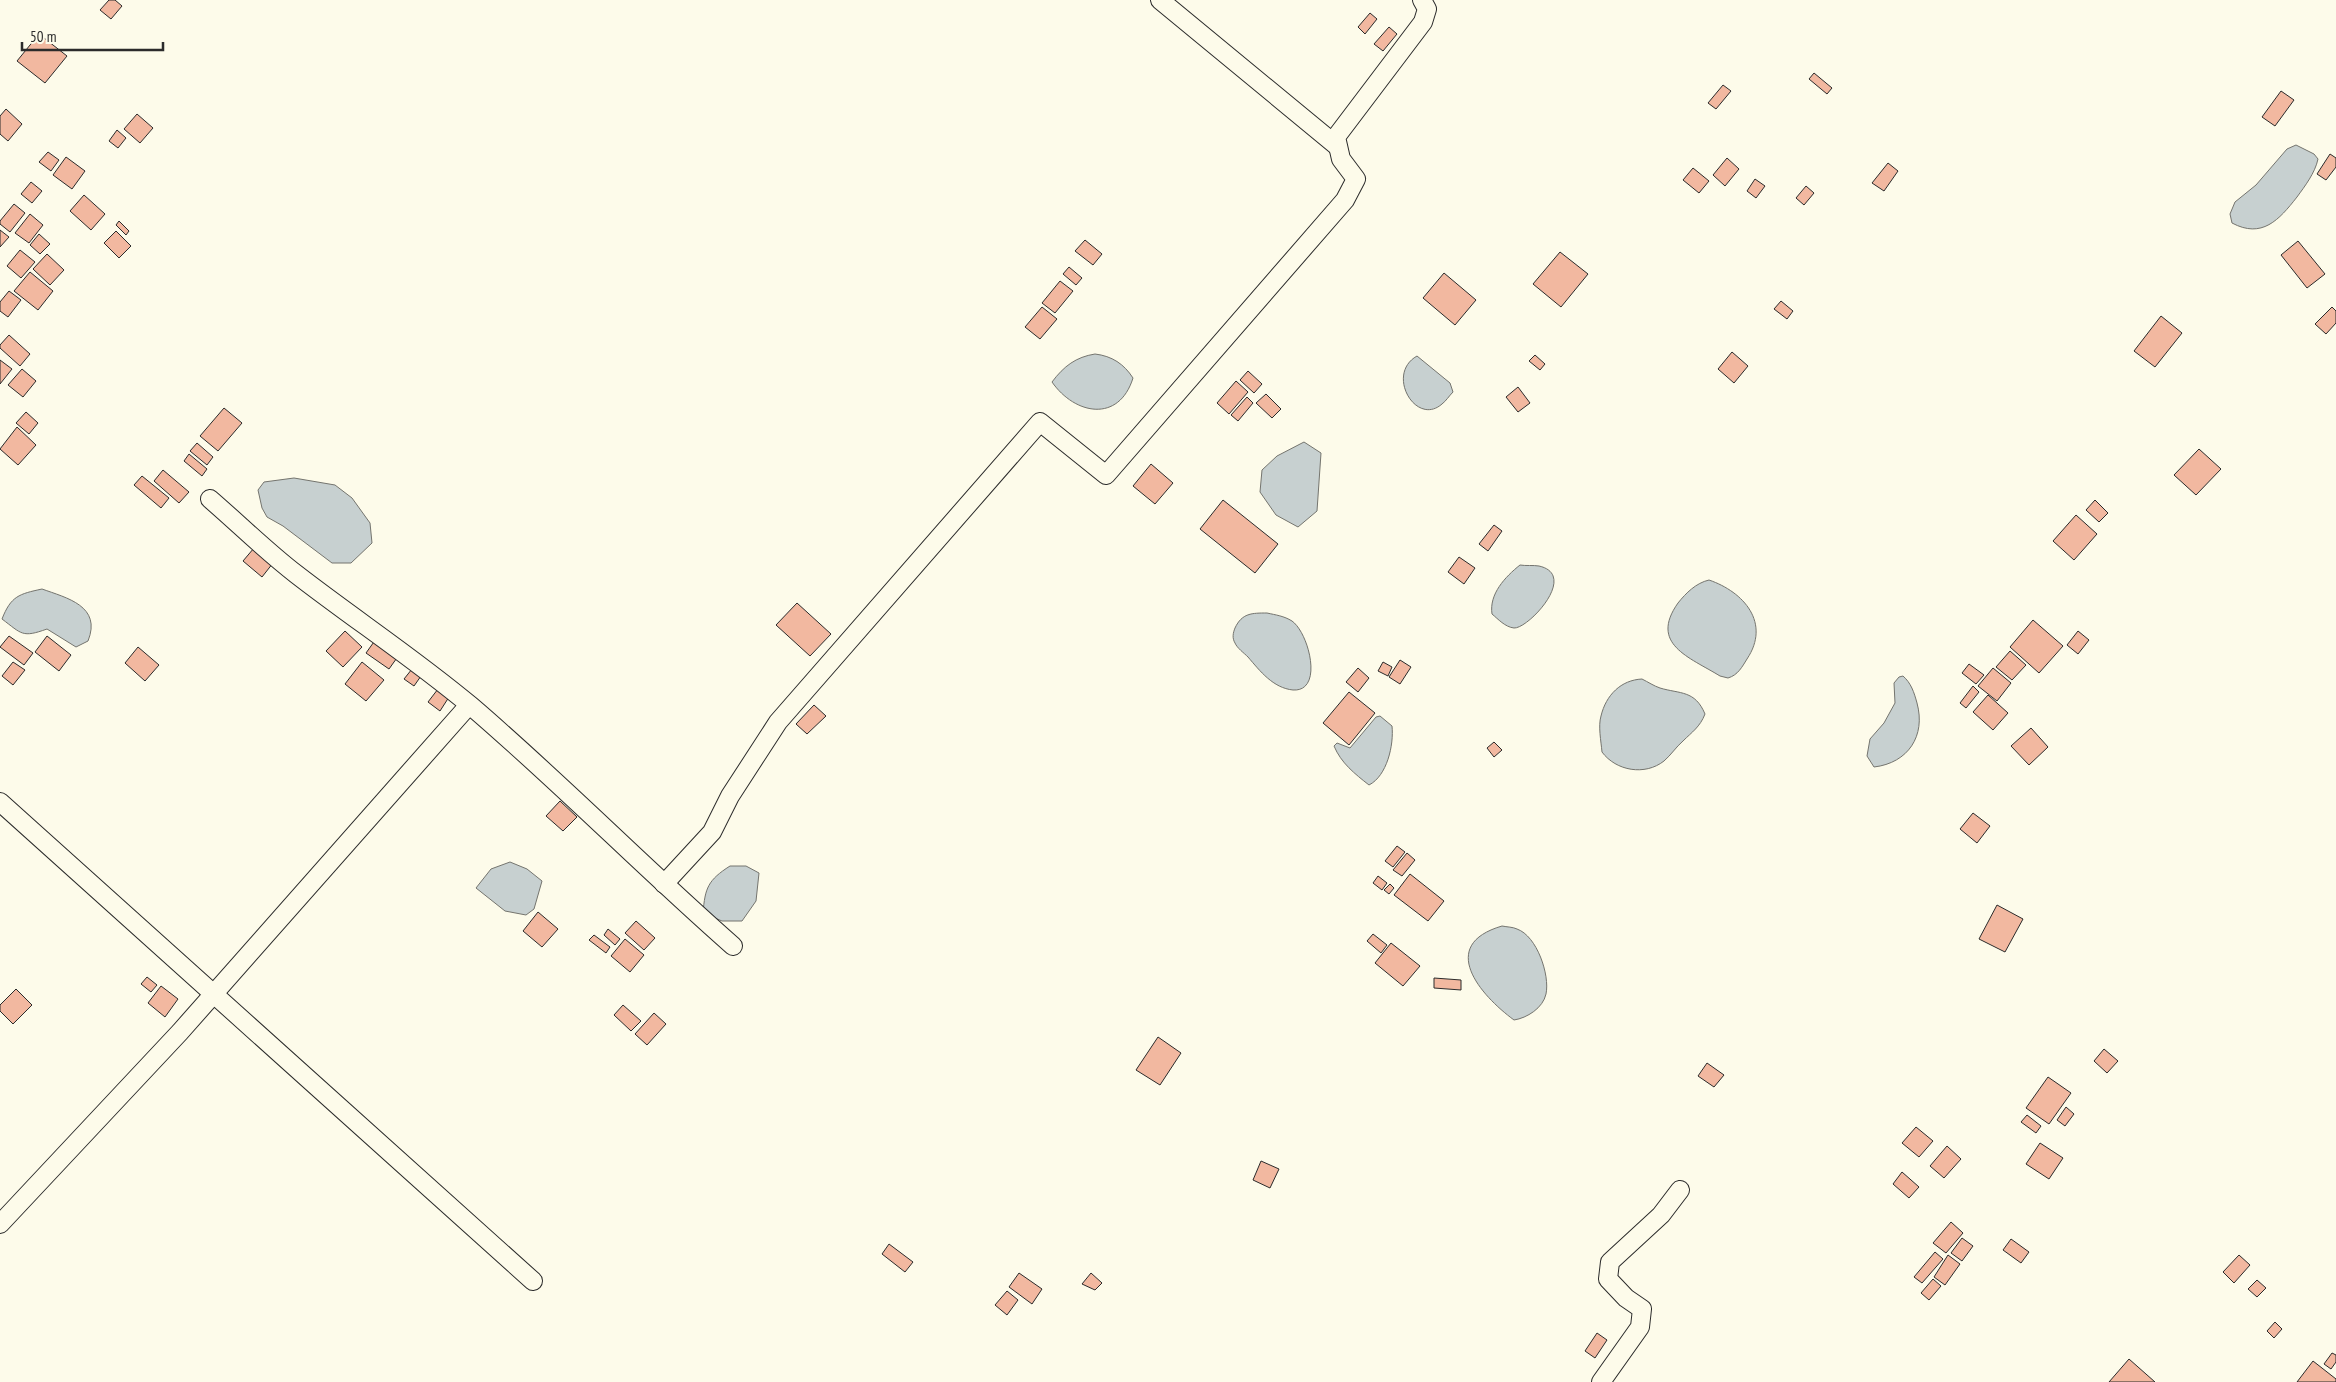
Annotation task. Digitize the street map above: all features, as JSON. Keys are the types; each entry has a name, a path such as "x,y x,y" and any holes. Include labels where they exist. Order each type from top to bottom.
{"street":[{"path":"1160,0 1337,146"},
{"path":"664,884 712,832 730,796 778,722 1040,422 1106,475 1345,200 1356,178 1341,159 1336,136 1423,22 1426,9 1422,0"},
{"path":"210,500 295,574 375,631 469,705 551,776 664,884 733,946"},
{"path":"0,1224 214,994 469,705"},
{"path":"0,802 532,1281"},
{"path":"1601,1382 1640,1327 1642,1309 1626,1298 1608,1279 1610,1262 1661,1215 1680,1190"}],"shaded area":[{"path":"2296,145 2314,154 2318,159 2315,169 2300,193 2283,213 2269,225 2252,229 2232,223 2230,214 2235,202 2256,185 2287,149"},
{"path":"1095,354 1117,362 1133,378 1118,402 1107,408 1084,407 1072,402 1052,382 1071,363 1082,357"},
{"path":"1417,356 1450,383 1453,392 1442,404 1432,409 1423,409 1414,404 1404,385 1404,374 1408,364"},
{"path":"1304,442 1321,453 1317,511 1298,527 1276,515 1260,492 1262,470 1277,456"},
{"path":"294,478 335,485 352,498 370,523 372,543 351,563 332,563 283,526 267,517 262,508 258,490 264,482"},
{"path":"1520,565 1539,566 1550,571 1554,580 1547,601 1539,611 1521,626 1514,628 1492,614 1492,607 1499,586"},
{"path":"1709,580 1733,592 1750,610 1755,621 1754,646 1739,670 1728,678 1720,676 1676,648 1670,639 1668,629 1670,617 1681,599 1696,586"},
{"path":"42,589 80,605 90,619 91,629 88,641 76,647 47,629 27,634 18,631 2,619 9,605 17,597"},
{"path":"1267,613 1292,621 1304,637 1308,649 1311,672 1308,682 1303,688 1286,689 1273,682 1239,649 1234,641 1234,630 1241,619 1252,614"},
{"path":"1903,676 1912,688 1917,703 1919,726 1916,737 1912,746 1905,754 1896,760 1874,767 1867,756 1870,739 1884,723 1895,703 1894,683 1899,677"},
{"path":"1642,679 1660,688 1692,697 1701,706 1705,714 1695,729 1664,761 1648,769 1640,770 1615,764 1602,752 1600,720 1603,708 1615,690 1627,682"},
{"path":"1380,716 1392,726 1392,742 1385,767 1375,781 1369,785 1344,763 1334,746 1337,743 1350,748 1376,717"},
{"path":"510,862 527,869 542,881 534,909 526,915 505,911 476,888 491,869"},
{"path":"730,866 746,866 759,873 756,901 742,921 722,921 703,913 709,885 712,880"},
{"path":"1502,926 1517,929 1531,939 1544,967 1546,977 1546,994 1542,1004 1529,1015 1514,1020 1501,1010 1478,984 1471,971 1468,958 1472,945 1482,934"}],"building":[{"path":"109,0 115,0 122,6 111,19 100,10"},
{"path":"1370,13 1377,19 1365,34 1358,27"},
{"path":"1389,27 1397,34 1383,51 1374,44"},
{"path":"39,34 67,56 45,83 17,61"},
{"path":"1814,73 1832,88 1827,94 1809,79"},
{"path":"1723,85 1731,91 1716,109 1708,103"},
{"path":"2281,91 2294,100 2275,126 2262,117"},
{"path":"6,109 22,124 8,141 0,134 0,116"},
{"path":"137,114 153,128 140,143 124,129"},
{"path":"117,130 126,138 118,148 109,141"},
{"path":"48,152 59,160 51,171 39,162"},
{"path":"2330,154 2336,158 2336,167 2326,180 2317,174"},
{"path":"66,157 85,171 72,189 53,175"},
{"path":"1727,158 1739,169 1725,186 1713,175"},
{"path":"1888,163 1898,171 1884,191 1872,183"},
{"path":"1693,168 1709,181 1699,193 1683,180"},
{"path":"1755,179 1765,186 1756,198 1747,191"},
{"path":"31,182 42,191 32,203 21,194"},
{"path":"1806,186 1814,193 1804,205 1796,198"},
{"path":"84,195 105,214 91,230 70,211"},
{"path":"14,204 25,213 10,232 0,224 0,221"},
{"path":"30,214 43,225 29,243 15,233"},
{"path":"119,221 129,231 126,235 116,225"},
{"path":"0,230 9,237 0,247"},
{"path":"116,231 131,246 119,258 104,243"},
{"path":"39,234 50,244 40,254 30,245"},
{"path":"1085,240 1102,254 1093,265 1075,251"},
{"path":"2298,241 2325,274 2307,288 2281,255"},
{"path":"20,250 35,262 21,278 7,266"},
{"path":"1560,252 1588,274 1561,307 1533,284"},
{"path":"47,254 64,270 50,285 33,269"},
{"path":"1069,267 1082,278 1076,285 1063,274"},
{"path":"30,272 53,291 38,310 14,291"},
{"path":"1444,273 1476,300 1455,325 1423,298"},
{"path":"1060,281 1073,291 1055,313 1042,303"},
{"path":"9,291 21,300 8,317 0,311 0,302"},
{"path":"1781,301 1793,311 1787,319 1774,309"},
{"path":"1042,307 1057,319 1040,339 1025,327"},
{"path":"2332,307 2336,311 2336,323 2326,334 2315,324"},
{"path":"2161,316 2182,333 2155,367 2134,351"},
{"path":"9,335 30,354 20,366 0,348 0,345"},
{"path":"1732,352 1748,366 1734,383 1718,369"},
{"path":"1535,355 1545,364 1540,370 1529,361"},
{"path":"0,360 12,369 0,384"},
{"path":"22,369 36,381 23,397 8,385"},
{"path":"1248,371 1262,384 1254,393 1240,380"},
{"path":"1236,381 1248,392 1229,414 1217,403"},
{"path":"1518,387 1530,403 1518,412 1506,397"},
{"path":"1266,394 1281,409 1272,418 1256,403"},
{"path":"1247,397 1253,403 1238,421 1231,415"},
{"path":"224,408 242,423 218,451 200,436"},
{"path":"26,412 38,423 29,434 16,423"},
{"path":"17,427 36,445 18,465 0,449"},
{"path":"197,443 213,457 207,465 190,451"},
{"path":"2199,449 2221,469 2196,495 2174,475"},
{"path":"189,454 207,469 202,476 184,461"},
{"path":"1151,464 1173,483 1155,504 1133,486"},
{"path":"163,470 189,492 179,503 154,481"},
{"path":"142,476 169,498 161,508 134,485"},
{"path":"1223,500 1278,544 1255,573 1200,529"},
{"path":"2095,500 2108,513 2099,522 2086,510"},
{"path":"2076,515 2097,534 2074,560 2053,541"},
{"path":"1494,525 1502,531 1488,551 1479,544"},
{"path":"254,548 273,563 262,577 243,561"},
{"path":"1459,557 1475,568 1464,584 1448,572"},
{"path":"797,603 831,634 810,656 776,625"},
{"path":"2033,620 2063,646 2039,673 2010,647"},
{"path":"345,631 362,647 343,667 326,651"},
{"path":"2078,631 2089,640 2078,654 2067,645"},
{"path":"9,636 33,653 24,665 0,647"},
{"path":"47,636 71,655 59,671 35,652"},
{"path":"376,639 399,655 389,669 366,653"},
{"path":"138,647 159,665 145,681 125,663"},
{"path":"2010,651 2026,665 2012,680 1996,667"},
{"path":"1400,660 1411,667 1400,684 1389,677"},
{"path":"13,662 25,670 13,685 2,676"},
{"path":"362,662 384,680 366,701 345,684"},
{"path":"1383,662 1392,667 1388,676 1378,671"},
{"path":"1969,664 1984,675 1976,684 1962,673"},
{"path":"1358,668 1369,678 1358,692 1346,682"},
{"path":"1993,668 2011,683 1997,701 1978,686"},
{"path":"412,669 421,676 414,686 404,679"},
{"path":"1973,686 1979,692 1966,708 1960,703"},
{"path":"438,689 449,697 440,711 428,702"},
{"path":"1349,692 1375,713 1349,745 1323,723"},
{"path":"1988,695 2008,713 1993,730 1973,712"},
{"path":"814,705 826,716 807,734 796,724"},
{"path":"2031,728 2048,747 2029,765 2011,746"},
{"path":"1494,742 1502,750 1494,757 1487,748"},
{"path":"560,801 577,817 563,831 546,816"},
{"path":"1973,813 1990,826 1977,843 1960,829"},
{"path":"1397,846 1405,852 1393,867 1385,861"},
{"path":"1407,853 1415,860 1402,876 1393,870"},
{"path":"1410,874 1444,901 1428,921 1394,895"},
{"path":"1378,876 1387,883 1382,890 1373,883"},
{"path":"1390,884 1394,888 1389,894 1384,890"},
{"path":"1997,905 2023,919 2005,952 1979,939"},
{"path":"538,912 558,929 542,947 523,931"},
{"path":"636,921 655,938 644,950 625,933"},
{"path":"608,929 620,939 615,945 604,935"},
{"path":"1373,934 1387,945 1381,953 1367,941"},
{"path":"594,935 610,947 606,953 589,940"},
{"path":"625,939 644,955 630,972 611,956"},
{"path":"1391,943 1420,966 1403,986 1375,963"},
{"path":"147,977 157,985 151,992 141,984"},
{"path":"1434,978 1461,980 1461,990 1434,988"},
{"path":"161,986 178,999 165,1017 148,1003"},
{"path":"16,989 32,1005 13,1024 0,1011 0,1005"},
{"path":"623,1005 641,1021 631,1031 614,1015"},
{"path":"654,1013 666,1024 647,1045 635,1034"},
{"path":"1158,1037 1181,1053 1160,1085 1136,1070"},
{"path":"2104,1049 2118,1061 2107,1073 2094,1061"},
{"path":"1707,1063 1724,1075 1714,1087 1698,1076"},
{"path":"2048,1077 2071,1093 2049,1124 2026,1108"},
{"path":"2066,1107 2074,1114 2065,1126 2057,1120"},
{"path":"2027,1115 2041,1126 2036,1133 2021,1122"},
{"path":"1916,1127 1933,1141 1919,1157 1902,1143"},
{"path":"2040,1143 2063,1158 2049,1179 2026,1164"},
{"path":"1947,1146 1961,1159 1944,1178 1930,1166"},
{"path":"1261,1161 1279,1169 1270,1188 1253,1180"},
{"path":"1902,1172 1919,1187 1909,1198 1893,1184"},
{"path":"1951,1222 1963,1233 1946,1253 1933,1243"},
{"path":"1962,1238 1973,1246 1962,1261 1951,1253"},
{"path":"2011,1239 2029,1252 2021,1263 2003,1250"},
{"path":"889,1244 913,1262 905,1272 882,1254"},
{"path":"1935,1252 1943,1259 1922,1283 1914,1277"},
{"path":"1948,1255 1960,1264 1945,1285 1934,1277"},
{"path":"2239,1255 2250,1265 2234,1283 2223,1272"},
{"path":"1019,1273 1042,1289 1032,1304 1009,1287"},
{"path":"1091,1273 1102,1283 1095,1290 1082,1284"},
{"path":"1933,1279 1941,1286 1929,1300 1921,1293"},
{"path":"2257,1280 2266,1288 2257,1297 2248,1289"},
{"path":"1007,1291 1018,1300 1007,1315 995,1305"},
{"path":"2275,1322 2282,1329 2274,1338 2267,1331"},
{"path":"1597,1333 1607,1340 1595,1358 1585,1351"},
{"path":"2332,1353 2336,1355 2336,1362 2331,1369 2324,1364"},
{"path":"2129,1359 2155,1382 2109,1382"},
{"path":"2313,1361 2336,1379 2336,1382 2297,1382"}]}
